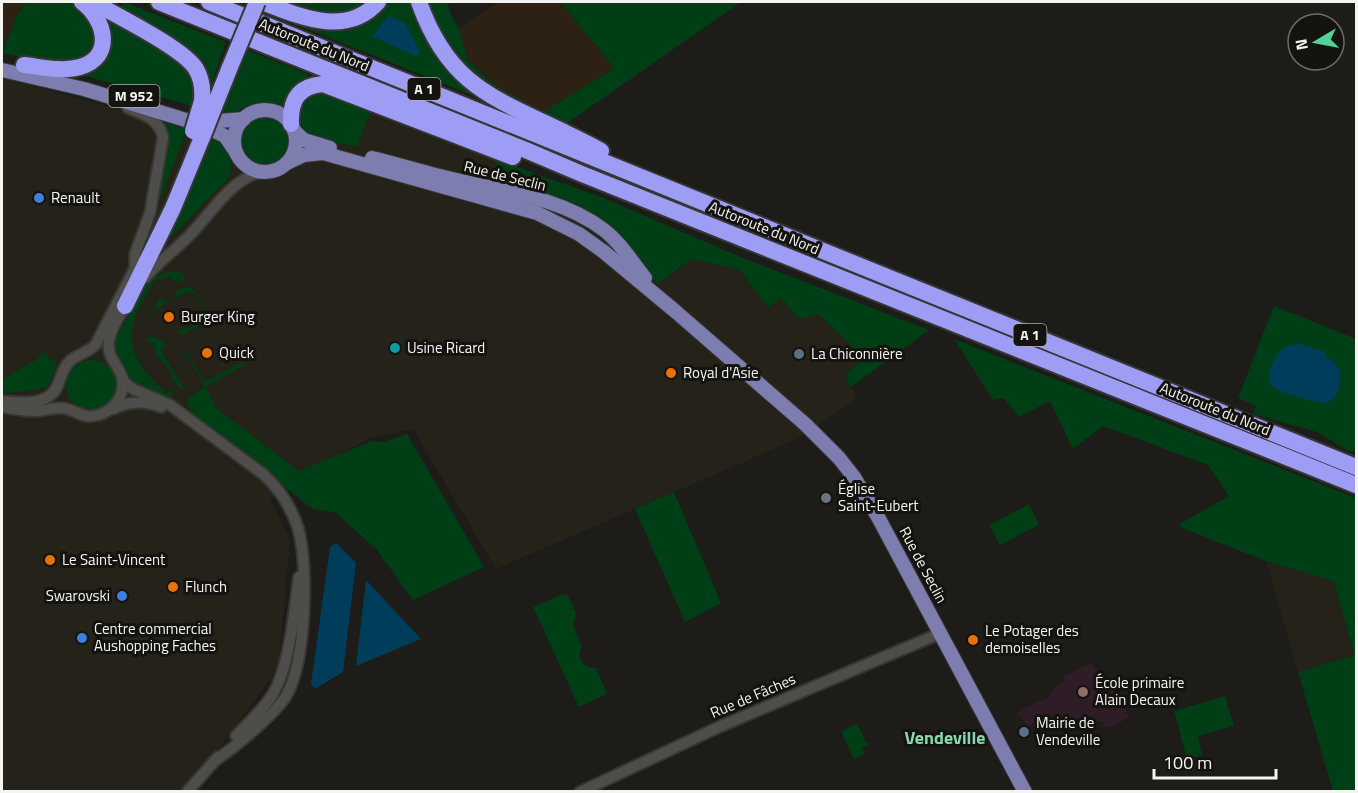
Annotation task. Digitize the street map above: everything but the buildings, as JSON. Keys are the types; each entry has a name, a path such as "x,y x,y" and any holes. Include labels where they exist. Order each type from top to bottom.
{"highway":[{"path":"24,65 67,69 81,67 95,58 102,42 102,26 93,12 82,2"},
{"path":"93,2 187,58 198,71 208,104"},
{"name":"Autoroute du Nord","path":"159,2 1356,485"},
{"name":"Autoroute du Nord","path":"209,2 1356,467"},
{"path":"228,66 250,2"},
{"path":"126,306 173,208 208,104 228,66 256,2"},
{"path":"262,2 312,20 333,22 358,17 378,2"},
{"path":"419,2 439,46 451,64 468,81 495,99 598,149 639,177"},
{"path":"292,127 292,106 297,94 307,87 322,84 572,178 582,174"},
{"path":"135,268 168,200 188,149 198,133"}],"main road":[{"name":"M 952","path":"2,60 213,120 244,118"},
{"name":"M 952","path":"2,70 84,89 213,129 225,136 236,152"},
{"path":"268,111 280,114 292,127 295,148 287,163 276,170 260,172 246,165 236,152 234,136 244,118 255,112 268,111"},
{"name":"Rue de Seclin","path":"292,127 304,140 316,145 463,182 503,189 543,201 580,216 610,235 675,311"},
{"name":"Rue de Seclin","path":"287,163 304,155 322,153 537,213 558,222 591,242 675,311 814,431 846,465 878,517 1024,792"}],"street":[{"path":"2,401 30,402 44,399 54,392 68,363 96,344 135,268 135,254 147,222 154,191 163,145 162,134 158,124 150,117 84,89"},
{"path":"187,792 214,761 234,747 280,704 290,688 298,657 304,609 302,553 295,520 275,485 258,469 170,405 128,386 109,352 109,341 126,306 152,269 189,236 236,185 246,177 260,172"},
{"path":"84,354 102,355 115,363"},
{"path":"110,410 121,395 122,377"},
{"path":"60,379 62,397 74,411"},
{"path":"2,407 28,411 64,408 92,416 127,403 144,402 158,405 183,416"},
{"name":"Rue de Fâches","path":"580,792 721,726 940,633"}],"shaded area":[{"path":"2,2 27,2 17,15 2,53"},
{"path":"498,2 560,2 615,68 544,113 495,86 468,60 459,29"},
{"path":"2,77 181,127 227,155 242,173 266,181 301,165 310,136 357,147 371,110 490,157 519,190 564,202 597,216 618,234 657,284 692,259 740,270 768,308 781,298 818,314 852,346 859,363 845,375 857,398 806,435 496,569 413,429 369,438 270,498 290,540 278,669 218,749 180,791 2,791"},
{"path":"1266,561 1334,581 1354,655 1298,672"},
{"name":"École primaire Alain Decaux","path":"1091,663 1124,702 1121,705 1130,716 1115,726 1105,727 1104,723 1099,721 1090,729 1083,730 1077,718 1045,729 1040,719 1027,727 1022,717 1015,714 1048,698 1054,687 1065,682 1063,677"}],"green space":[{"path":"64,1 76,6 89,20 93,29 93,46 88,54 80,59 62,62 41,61 2,53 17,15 27,2"},
{"path":"124,2 226,42 211,86 206,87 201,66 118,10"},
{"path":"279,2 368,2 345,13 324,15"},
{"path":"383,2 415,2 484,100 262,11 264,6 323,26"},
{"path":"429,2 447,2 459,29 468,60 495,86 544,112 614,68 560,2 741,2 566,124 489,88 465,69 446,45"},
{"path":"110,18 156,45 187,69 195,85 192,106 82,75 106,21"},
{"path":"244,49 308,74 290,95 284,108 260,102 232,113 217,114"},
{"path":"319,92 371,110 357,147 314,137 301,127 298,118 303,98"},
{"path":"265,117 283,124 290,142 283,160 265,167 247,160 240,142 247,124"},
{"path":"168,121 188,127 161,197 158,194 166,152 164,126"},
{"path":"214,137 223,144 229,154 231,172 229,177 163,243 208,138"},
{"path":"490,157 601,197 743,258 929,330 851,387 845,375 859,362 852,346 818,314 799,319 781,298 768,308 740,270 692,259 657,284 618,234 597,216 564,202 519,190"},
{"path":"170,271 178,271 184,275 183,281 172,281 171,276 155,280 137,313 132,337 133,348 143,368 167,393 171,388 173,394 168,399 130,384 113,349 115,340 145,285 154,277"},
{"path":"188,286 196,292 202,302 206,312 207,317 206,322 182,336 178,330 194,326 203,319 204,308 194,293 187,292 151,312 160,297 164,303 177,296 175,291"},
{"path":"1274,306 1356,339 1356,453 1344,449 1320,433 1253,414 1256,406 1238,398"},
{"path":"152,336 162,341 166,347 161,350 183,387 186,386 187,389 181,389 171,378 173,374 156,354 153,342 147,342 147,337"},
{"path":"954,339 1356,498 1356,791 1333,791 1298,672 1354,655 1334,581 1266,561 1180,527 1180,524 1229,496 1208,465 1103,426 1073,449 1050,401 1019,417 1004,398 993,400"},
{"path":"43,352 57,364 46,388 2,394 2,380 31,362 33,363"},
{"path":"183,353 188,354 203,380 206,381 243,362 245,365 206,387 216,408 299,471 372,441 383,442 407,434 484,567 413,600 377,550 336,513 311,508 196,418 187,405 188,398 205,387 186,355 183,357"},
{"path":"86,360 96,360 109,367 116,380 116,390 109,403 96,410 86,410 77,406 70,399 66,390 66,380 70,371 77,364"},
{"path":"674,492 721,603 685,622 635,509"},
{"path":"1029,504 1039,525 1000,545 989,525"},
{"path":"563,594 568,596 576,613 573,625 582,647 580,659 584,665 596,668 607,694 579,707 533,607"},
{"path":"1225,696 1234,726 1198,736 1202,755 1187,759 1174,711"},
{"path":"857,723 866,742 870,744 862,748 865,754 854,759 841,732"}],"water":[{"path":"389,16 405,23 420,52 415,56 372,36"},
{"path":"1300,344 1326,352 1325,357 1331,359 1340,370 1339,389 1333,399 1323,403 1316,402 1278,390 1271,384 1269,374 1279,353 1288,346"},
{"path":"336,543 356,563 343,672 315,689 311,684 330,547"},
{"path":"366,580 421,639 356,666"}],"place":[{"name":"Renault","path":"39,198"},
{"name":"Burger King","path":"169,317"},
{"name":"Usine Ricard","path":"395,348"},
{"name":"Quick","path":"207,353"},
{"name":"La Chiconnière","path":"799,354"},
{"name":"Royal d'Asie","path":"671,373"},
{"name":"Église Saint-Eubert","path":"826,498"},
{"name":"Le Saint-Vincent","path":"50,560"},
{"name":"Flunch","path":"173,587"},
{"name":"Swarovski","path":"122,596"},
{"name":"Centre commercial Aushopping Faches","path":"82,638"},
{"name":"Le Potager des demoiselles","path":"973,640"},
{"name":"École primaire Alain Decaux","path":"1083,692"},
{"name":"Mairie de Vendeville","path":"1024,732"}],"district":[{"name":"Vendeville","path":"945,738"}]}
